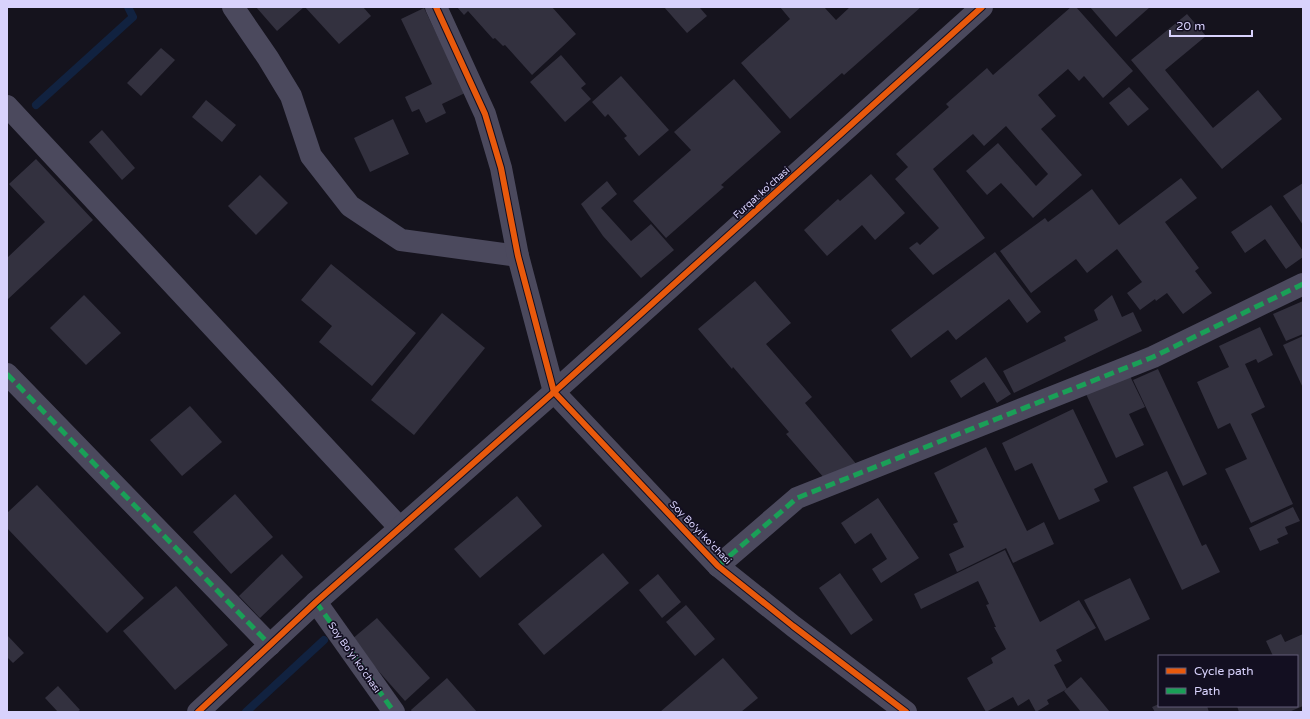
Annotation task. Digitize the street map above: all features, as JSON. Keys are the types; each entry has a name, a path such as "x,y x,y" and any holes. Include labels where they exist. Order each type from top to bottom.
{"street":[{"path":"233,7 268,58 291,96 311,156 350,206 401,240 518,256"},
{"path":"436,7 485,114 501,168 518,256 554,392"},
{"name":"Furqat ko'chasi","path":"198,712 316,602 554,392 982,7"},
{"path":"7,106 400,528"},
{"path":"718,566 797,498 1153,357 1303,284"},
{"path":"7,374 270,645"},
{"name":"Soy Bo'yi ko'chasi","path":"554,392 718,566 793,626 906,712"},
{"name":"Soy Bo'yi ko'chasi","path":"316,602 394,712"}],"building":[{"path":"256,7 304,7 277,31"},
{"path":"305,7 363,7 371,16 339,44"},
{"path":"457,7 552,7 576,34 532,75 505,45 503,46 495,38 493,39 468,11 464,15"},
{"path":"664,7 701,7 700,8 707,16 687,33"},
{"path":"780,7 824,7 836,20 850,7 921,7 844,75 842,73 790,119 741,63 790,19"},
{"path":"1071,7 1076,7 1133,71 1103,98 1084,76 1079,81 1068,69 1038,95 1056,116 1041,129 1082,175 1033,218 1001,183 987,195 966,171 998,143 1036,186 1048,174 1006,126 984,146 973,134 933,169 985,238 933,275 909,248 917,242 920,245 939,228 895,179 908,167 896,154 949,107 946,104 987,68 993,75"},
{"path":"1090,7 1150,7 1116,37"},
{"path":"424,8 465,93 442,104 446,113 426,123 419,109 412,112 405,97 432,84 401,19"},
{"path":"1187,14 1206,36 1165,70 1213,128 1258,90 1282,119 1222,169 1131,60"},
{"path":"161,48 175,60 141,96 127,83"},
{"path":"561,55 586,84 581,88 591,99 565,122 530,82"},
{"path":"621,76 669,130 639,156 624,138 627,136 608,114 605,117 592,102"},
{"path":"734,79 781,132 721,185 724,187 666,238 633,201 691,150 674,132"},
{"path":"1129,87 1149,109 1128,126 1109,103"},
{"path":"206,100 236,125 222,142 192,117"},
{"path":"393,119 409,154 370,172 354,138"},
{"path":"102,130 135,168 122,180 89,142"},
{"path":"36,159 93,220 7,300 7,258 45,222 9,184"},
{"path":"871,174 905,213 875,240 862,225 827,256 804,230 838,199 840,201"},
{"path":"260,175 288,203 256,235 228,206"},
{"path":"1181,178 1197,198 1165,222 1199,268 1195,271 1212,293 1183,314 1167,293 1156,301 1155,299 1140,310 1127,293 1142,282 1117,249 1087,273 1076,259 1031,293 1000,251 1045,218 1048,222 1092,189 1119,225"},
{"path":"607,181 617,194 601,208 631,241 651,224 674,250 641,278 603,236 581,204"},
{"path":"1303,183 1303,225 1283,196"},
{"path":"1271,205 1303,251 1303,257 1286,269 1265,239 1245,253 1231,232"},
{"path":"995,252 1041,312 1027,323 1009,299 956,340 948,330 911,358 891,330"},
{"path":"331,264 416,333 372,386 319,342 332,326 301,300"},
{"path":"755,281 791,323 766,344 812,397 805,403 858,466 825,479 786,434 789,432 698,329"},
{"path":"84,295 121,333 86,365 50,328"},
{"path":"1112,295 1122,317 1133,312 1142,331 1014,393 1003,371 1066,341 1064,337 1098,320 1094,310"},
{"path":"1303,301 1303,334 1286,341 1273,314"},
{"path":"442,313 485,348 414,435 371,400"},
{"path":"1260,327 1273,355 1258,363 1256,359 1245,364 1265,407 1251,414 1293,504 1251,523 1225,469 1247,459 1230,423 1218,429 1197,382 1229,367 1219,346"},
{"path":"1303,336 1303,388 1283,345"},
{"path":"986,357 1011,394 997,403 984,382 961,398 950,381"},
{"path":"1158,369 1207,474 1183,486 1133,380"},
{"path":"1129,374 1145,407 1129,414 1144,445 1116,458 1086,394"},
{"path":"190,406 222,442 182,476 150,440"},
{"path":"1073,409 1108,482 1094,489 1100,501 1059,520 1032,463 1015,471 1002,443"},
{"path":"986,447 1027,531 1044,522 1054,544 1013,563 1006,548 957,572 949,554 964,547 953,524 958,522 934,473"},
{"path":"1167,471 1202,546 1206,544 1220,572 1182,590 1133,487"},
{"path":"37,485 144,598 107,633 7,528 7,513"},
{"path":"235,494 273,537 231,574 193,532"},
{"path":"517,496 542,526 480,578 454,549"},
{"path":"878,498 919,558 881,583 872,569 887,559 871,533 855,544 841,523"},
{"path":"1293,507 1300,521 1285,527 1288,534 1277,539 1279,543 1260,551 1249,528"},
{"path":"1005,550 1040,622 1079,600 1096,628 1056,650 1062,661 1054,665 1067,689 1047,700 1049,704 1036,712 1029,699 1018,706 1013,697 986,712 967,678 993,663 991,658 1006,649 994,627 996,627 986,605 989,604 978,581 921,609 914,594"},
{"path":"603,553 629,583 544,655 518,624"},
{"path":"282,554 303,577 260,618 239,596"},
{"path":"840,573 873,620 851,635 819,588"},
{"path":"658,574 681,602 662,618 639,590"},
{"path":"1130,578 1150,619 1105,641 1084,600"},
{"path":"176,586 228,645 175,690 123,631"},
{"path":"686,605 715,639 695,656 666,622"},
{"path":"377,618 430,678 405,701 351,640"},
{"path":"1281,634 1285,642 1303,634 1303,706 1289,712 1239,712 1237,707 1298,707 1298,655 1273,655 1266,641"},
{"path":"7,635 24,653 13,663 7,657"},
{"path":"723,658 758,698 741,712 660,712"},
{"path":"1081,677 1110,712 1081,712 1064,691"},
{"path":"447,678 477,712 412,712 411,710"},
{"path":"58,686 80,710 77,712 58,712 45,698"},
{"path":"1158,704 1158,707 1207,707 1209,712 1155,712 1152,707"}],"waterway":[{"path":"36,105 133,17 128,7"},
{"path":"246,712 324,640"}],"marked path":[{"path":"718,566 797,498 1153,357 1303,284"},
{"path":"7,374 270,645"},
{"path":"316,602 394,712"}],"cycle path":[{"path":"436,7 485,114 501,168 518,256 554,392 718,566 793,626 906,712"},
{"path":"198,712 316,602 554,392 982,7"}]}
